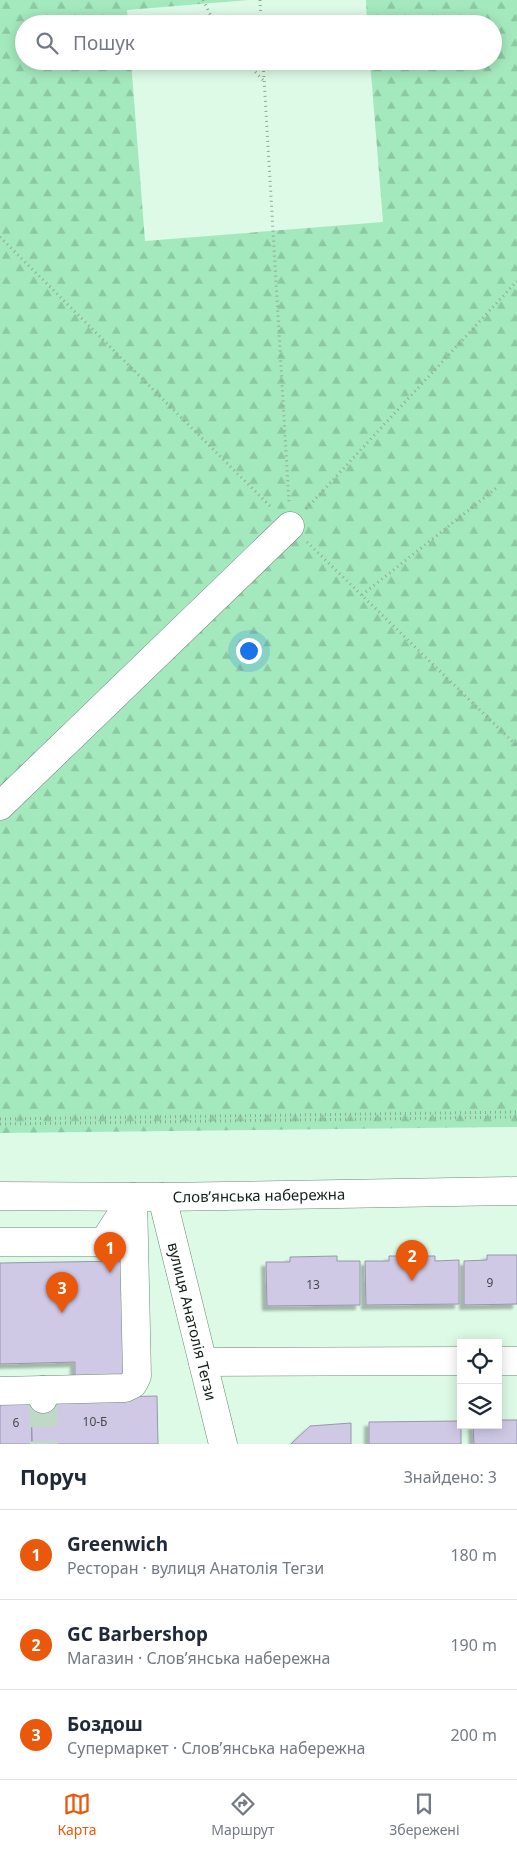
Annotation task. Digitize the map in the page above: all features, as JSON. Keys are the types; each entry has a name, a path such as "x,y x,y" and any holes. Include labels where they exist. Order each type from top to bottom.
{"street":[{"path":"0,806 290,526"},
{"name":"Словʼянська набережна","path":"0,1196 162,1197 517,1191"},
{"path":"0,1242 98,1242 105,1240 134,1197"},
{"path":"0,1391 43,1394 125,1388 133,1384 137,1376 134,1197"},
{"name":"вулиця Анатолія Тегзи","path":"162,1197 223,1444"},
{"path":"203,1362 457,1361"},
{"path":"502,1361 517,1361"}],"path":[{"path":"203,0 210,15"},
{"path":"260,0 261,15"},
{"path":"253,70 264,81"},
{"path":"263,70 290,526"},
{"path":"0,237 290,526 517,746"},
{"path":"290,526 517,281"},
{"path":"362,595 499,486"},
{"path":"0,1119 517,1112"},
{"path":"0,1124 517,1117"}],"green space":[{"path":"0,0 249,0 127,10 127,15 15,15 15,70 132,70 145,241 383,222 371,70 502,70 502,15 367,15 366,0 517,0 517,1127 0,1133"}],"building":[{"path":"487,1255 517,1255 517,1304 464,1305 464,1261 487,1260"},
{"path":"337,1256 337,1261 360,1261 360,1305 267,1306 266,1262 290,1262 290,1257"},
{"path":"389,1256 435,1256 435,1261 459,1260 459,1304 366,1305 365,1261 389,1261"},
{"path":"122,1261 124,1380 75,1381 75,1362 0,1364 0,1263"},
{"path":"157,1396 158,1444 32,1444 31,1399"},
{"path":"0,1399 31,1399 32,1444 0,1444"},
{"path":"502,1420 517,1420 517,1444 474,1444 473,1429 502,1429"},
{"path":"457,1421 457,1429 461,1429 461,1444 369,1444 369,1422"},
{"path":"351,1423 351,1444 291,1444 310,1426"}],"tunnel":[{"path":"43,1399 44,1444"}],"place":[{"name":"Greenwich","path":"110,1273"},
{"name":"GC Barbershop","path":"412,1281"},
{"name":"Боздош","path":"62,1313"}]}
